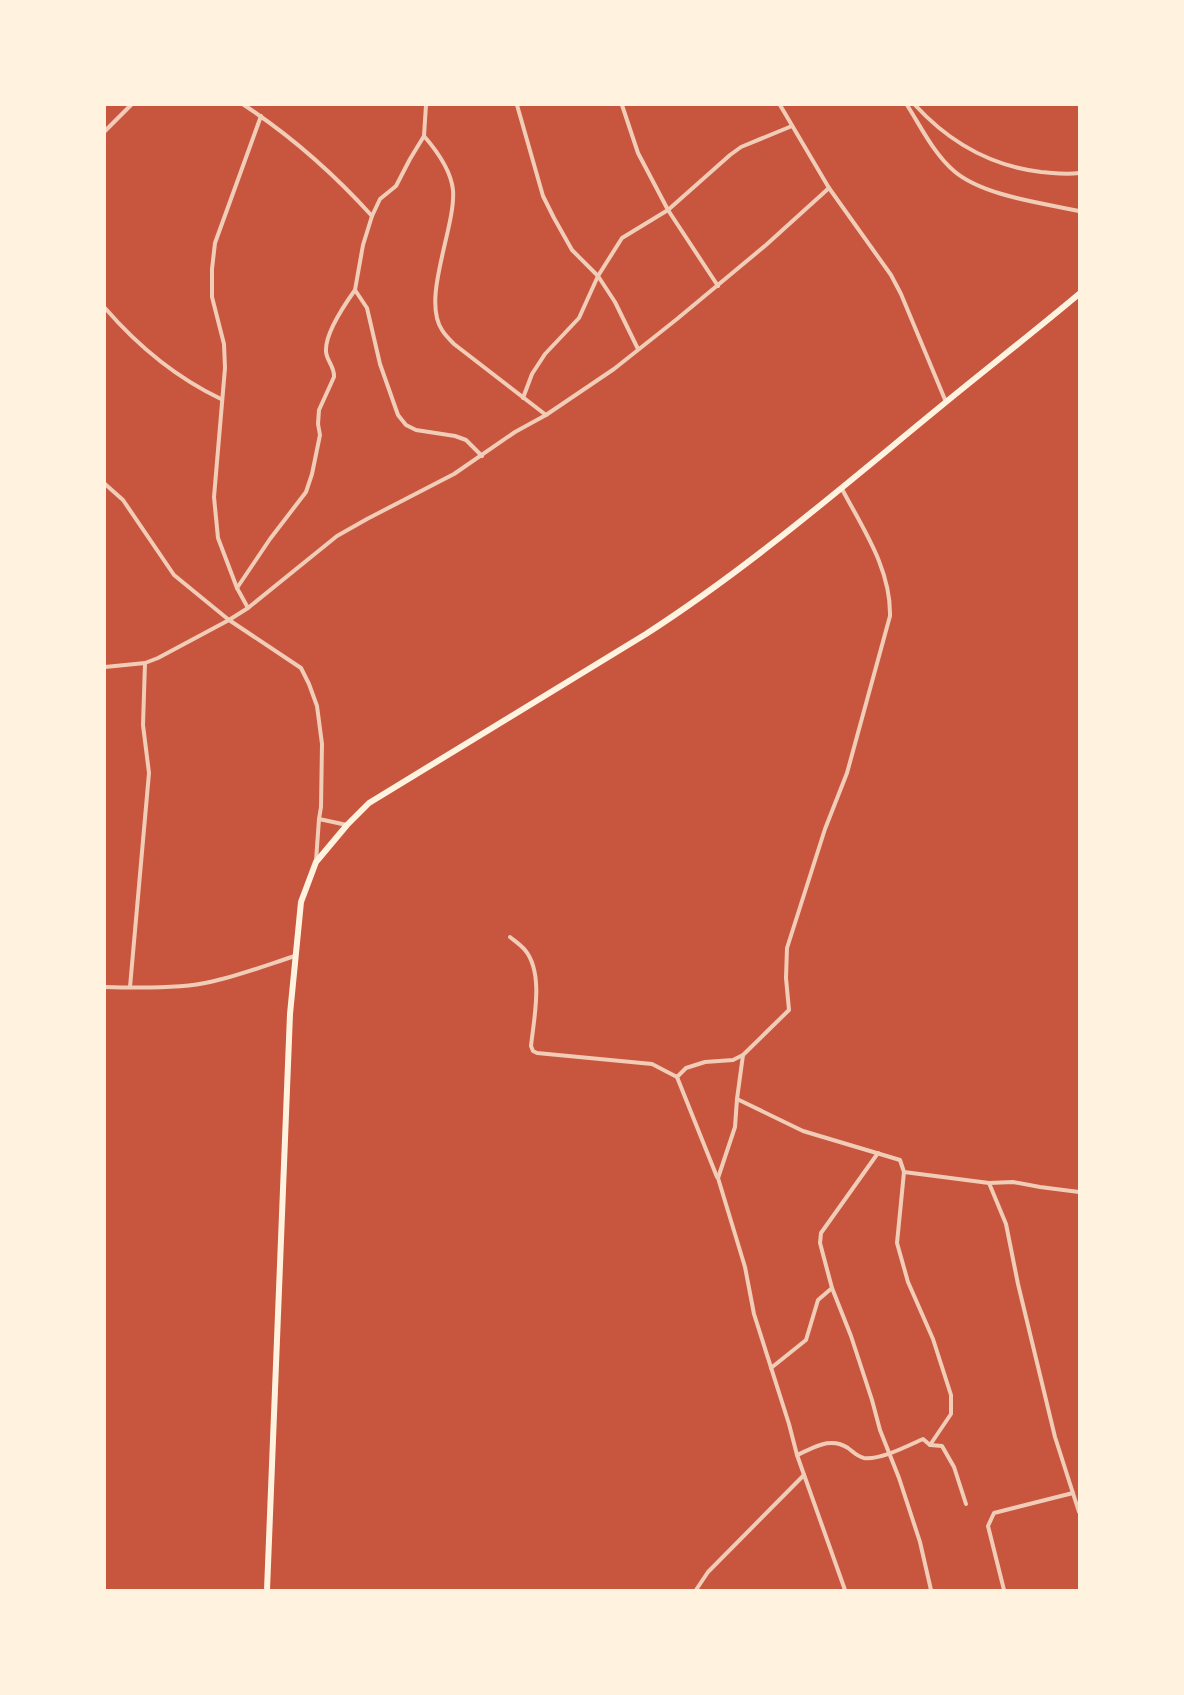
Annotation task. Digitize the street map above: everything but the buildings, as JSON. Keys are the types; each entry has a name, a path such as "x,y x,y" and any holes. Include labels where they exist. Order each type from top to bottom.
{"highway":[{"path":"267,1590 290,1024 301,902 316,862 347,825 369,803 681,612 759,555 1079,294"}],"street":[{"path":"105,131 131,105"},
{"path":"244,105 280,130 343,185 372,216"},
{"path":"237,588 270,539 306,492 312,474 320,435 318,424 319,410 334,377 326,351 327,343 340,310 355,290 361,253 372,216 380,199 396,186 424,136 426,105"},
{"path":"517,105 544,196 572,250 598,276 615,302 638,349"},
{"path":"622,105 638,153 668,210 718,286"},
{"path":"780,105 829,188 891,275 902,294 946,402"},
{"path":"907,105 936,151 953,170 965,179 994,191 1079,212"},
{"path":"915,105 955,141 988,159 1019,169 1062,174 1079,173"},
{"path":"248,608 237,588 218,538 215,505 221,399 225,368 224,344 212,297 215,243 261,116"},
{"path":"523,398 532,374 546,354 579,318 598,276 622,238 668,210 741,147 792,126"},
{"path":"424,136 434,148 450,176 453,191 449,226 436,289 438,321 442,330 454,344 546,415"},
{"path":"105,667 145,663 229,620 248,608 337,536 367,518 454,474 515,432 546,415 614,369 718,286 766,246 829,188"},
{"path":"355,290 367,308 380,364 398,415 406,426 416,430 455,436 466,440 482,456"},
{"path":"105,308 156,357 200,389 221,399"},
{"path":"105,484 123,500 174,575 229,620 301,668 317,706 322,744 321,807 316,862"},
{"path":"677,1077 686,1068 705,1062 733,1060 743,1055 789,1010 786,978 787,948 825,829 847,772 890,616 890,594 887,583 865,530 842,489"},
{"path":"130,988 149,773 143,724 145,663"},
{"path":"319,819 347,825"},
{"path":"510,937 525,949 536,971 531,1046 533,1051 580,1058 652,1064 677,1077 718,1178 745,1267 754,1314 797,1455 845,1590"},
{"path":"105,987 130,988 193,985 210,982 295,956"},
{"path":"718,1178 735,1127 743,1055"},
{"path":"737,1098 803,1131 900,1160 904,1172 897,1243 908,1282 933,1339 951,1395 950,1414 930,1446"},
{"path":"878,1153 821,1233 820,1243 832,1288 851,1336 920,1542 931,1590"},
{"path":"904,1172 988,1183 1013,1182 1079,1192"},
{"path":"988,1183 1006,1224 1018,1284 1050,1419 1079,1512"},
{"path":"771,1368 806,1340 818,1300 832,1288"},
{"path":"797,1455 828,1442 835,1442 861,1458 866,1458 889,1453 923,1439 930,1446 942,1446 954,1468 966,1504"},
{"path":"696,1590 708,1572 804,1475"},
{"path":"1004,1590 988,1524 994,1513 1073,1493"}]}
